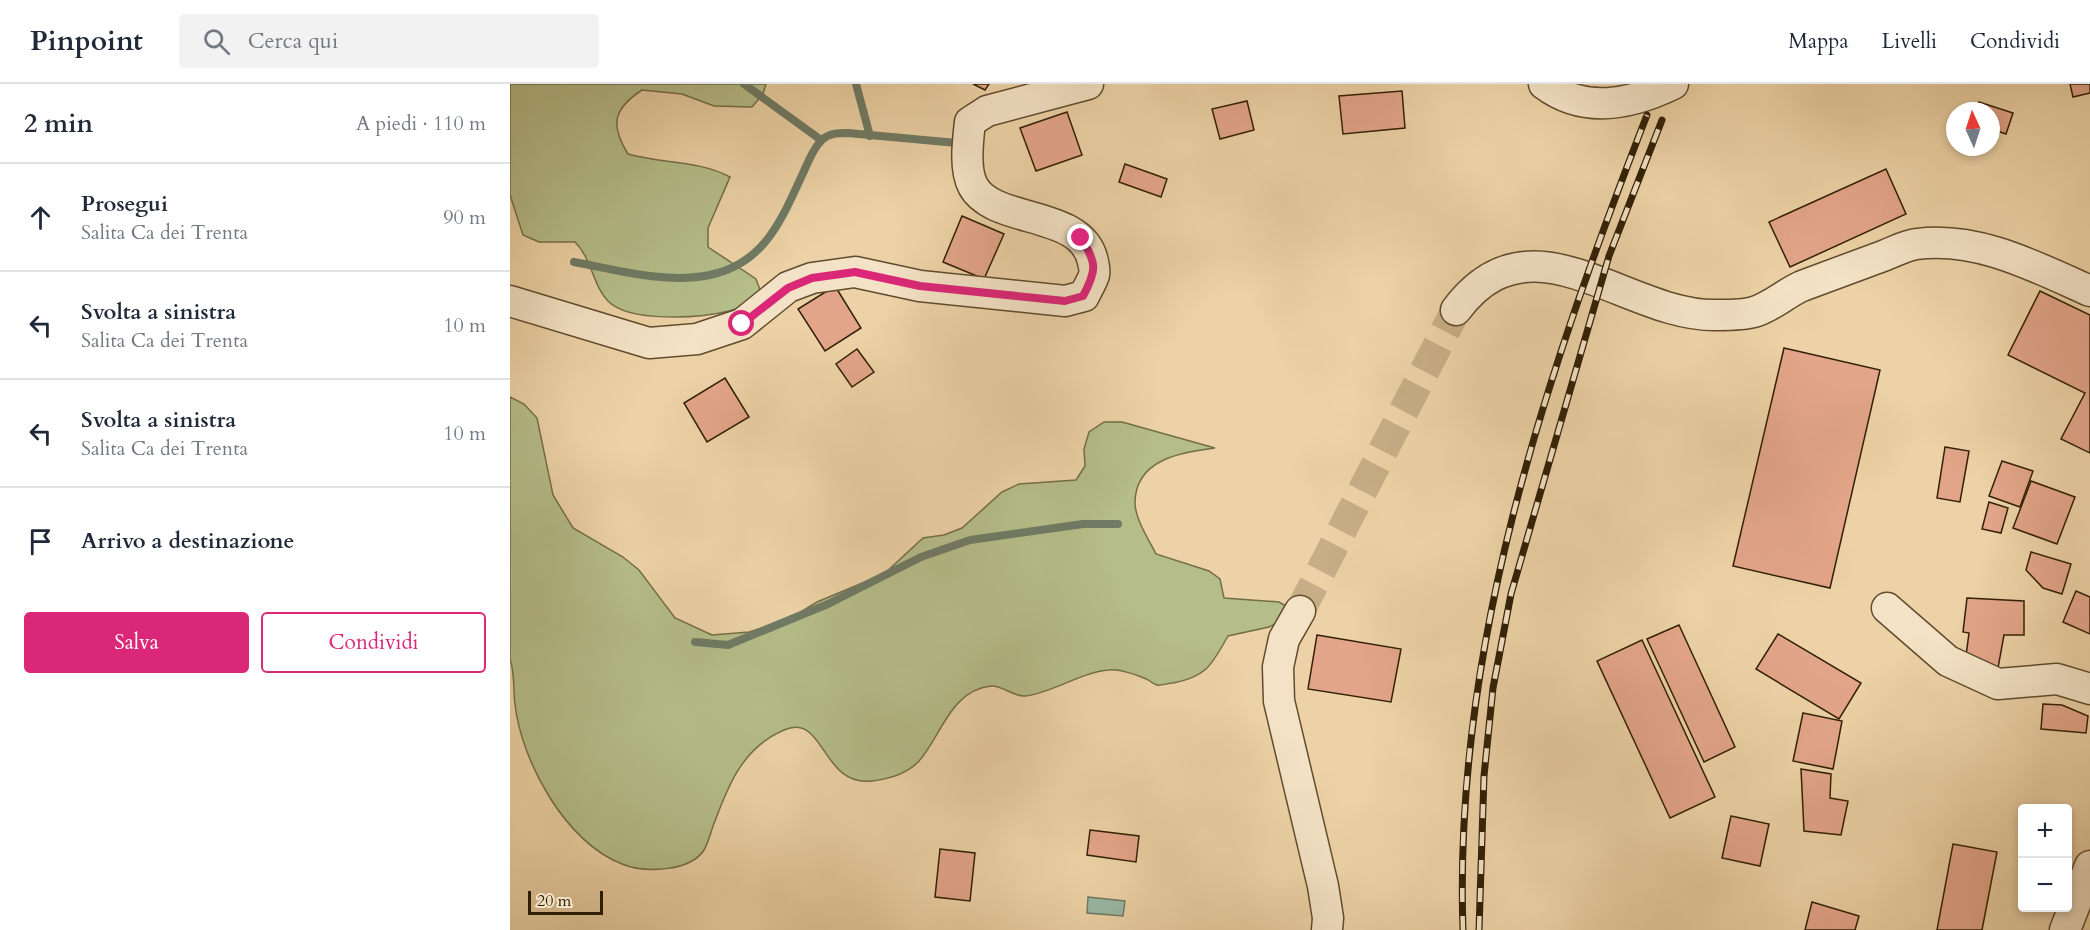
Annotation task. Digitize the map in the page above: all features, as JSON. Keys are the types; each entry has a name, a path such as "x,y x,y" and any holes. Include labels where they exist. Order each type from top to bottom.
{"street":[{"path":"510,301 649,343 697,339 742,324 788,288 812,278 855,272 920,286 1065,301 1083,296 1095,273 1091,255 1081,238 1066,229 988,201 973,186 967,150 970,122 987,111 1088,84"},
{"path":"1544,84 1576,102 1606,104 1655,93 1673,84"},
{"path":"1456,310 1469,293 1485,279 1512,268 1542,267 1571,271 1659,304 1692,313 1716,315 1754,312 1797,288 1915,244 1950,242 1983,247 2090,291"},
{"path":"1887,608 1948,662 1998,684 2057,679 2090,689"},
{"path":"1300,610 1282,649 1278,668 1279,701 1323,886 1328,918 1326,930"},
{"path":"2065,930 2090,866"}],"green space":[{"path":"510,84 766,84 763,94 752,107 714,106 682,94 642,90 625,104 617,118 622,144 628,154 693,165 730,177 708,228 708,247 756,279 763,298 729,311 684,317 632,313 618,308 603,295 585,256 575,242 539,242 523,235 510,195"},
{"path":"510,397 524,404 537,418 553,495 573,528 623,557 639,570 675,618 712,635 749,632 788,620 817,602 884,574 923,538 944,535 962,528 1002,492 1019,484 1076,480 1085,466 1084,449 1089,432 1104,422 1122,422 1215,448 1175,456 1152,467 1143,476 1137,488 1135,503 1137,516 1156,554 1209,571 1220,579 1224,598 1279,602 1288,607 1283,620 1269,627 1228,636 1207,668 1194,677 1184,680 1157,685 1131,673 1109,670 1025,696 995,686 977,689 956,705 927,751 914,766 903,773 885,779 855,780 842,773 808,731 797,727 784,730 770,737 748,756 726,793 706,847 697,857 688,863 666,869 631,867 602,853 583,838 565,819 537,774 526,750 519,726 510,659"}],"shaded area":[{"path":"1088,897 1125,901 1123,916 1087,913"}],"building":[{"path":"973,84 989,84 985,90"},
{"path":"2070,84 2090,84 2090,93 2073,97"},
{"path":"1402,91 1405,128 1343,134 1339,96"},
{"path":"1247,101 1254,130 1220,139 1212,109"},
{"path":"2000,109 2013,113 2006,134 2000,132"},
{"path":"1067,112 1082,155 1036,171 1020,128"},
{"path":"1125,164 1167,179 1161,197 1119,182"},
{"path":"1886,169 1906,214 1790,267 1769,222"},
{"path":"962,216 1004,234 984,279 943,262"},
{"path":"835,286 861,328 825,351 798,309"},
{"path":"2040,291 2090,315 2090,453 2061,439 2085,393 2008,355"},
{"path":"1784,348 1880,370 1830,588 1733,566"},
{"path":"857,349 874,372 852,387 836,364"},
{"path":"725,378 749,417 707,442 684,403"},
{"path":"1945,447 1969,451 1960,502 1937,498"},
{"path":"2002,461 2033,471 2020,507 1989,496"},
{"path":"2031,481 2075,497 2057,544 2013,528"},
{"path":"1989,502 2008,508 2001,533 1982,529"},
{"path":"2031,552 2071,564 2062,594 2043,588 2026,570"},
{"path":"2076,591 2090,597 2090,634 2063,622"},
{"path":"1967,598 2024,601 2024,635 2004,635 1998,668 1965,663 1969,633 1963,632"},
{"path":"1679,625 1735,747 1704,762 1647,639"},
{"path":"1778,634 1861,683 1839,719 1756,669"},
{"path":"1317,635 1401,649 1391,702 1308,689"},
{"path":"1642,640 1715,797 1670,818 1597,661"},
{"path":"2043,704 2062,705 2088,716 2086,733 2041,729"},
{"path":"1803,713 1842,721 1833,769 1793,761"},
{"path":"1801,769 1831,774 1830,798 1848,801 1841,835 1804,831"},
{"path":"1731,816 1769,824 1760,866 1722,858"},
{"path":"1090,830 1139,836 1136,862 1087,855"},
{"path":"1953,844 1997,852 1982,930 1937,930"},
{"path":"940,849 975,853 970,901 935,897"},
{"path":"1812,902 1859,916 1855,930 1805,930"}],"waterway":[{"path":"744,84 821,140"},
{"path":"856,84 870,136"},
{"path":"574,262 659,277 710,275 729,269 759,249 770,236 788,205 814,151 819,143 828,136 848,133 957,143"},
{"path":"695,642 728,645 828,604 921,557 970,540 1083,524 1118,524"}],"tunnel":[{"path":"1300,611 1456,310"}],"railway":[{"path":"1463,930 1464,824 1473,720 1490,616 1513,514 1574,312 1647,115"},
{"path":"1479,930 1484,776 1493,688 1511,594 1609,256 1662,120"}],"route":[{"path":"742,324 788,288 812,278 855,272 920,286 1065,301 1083,296 1095,273 1091,255 1081,238"}]}
